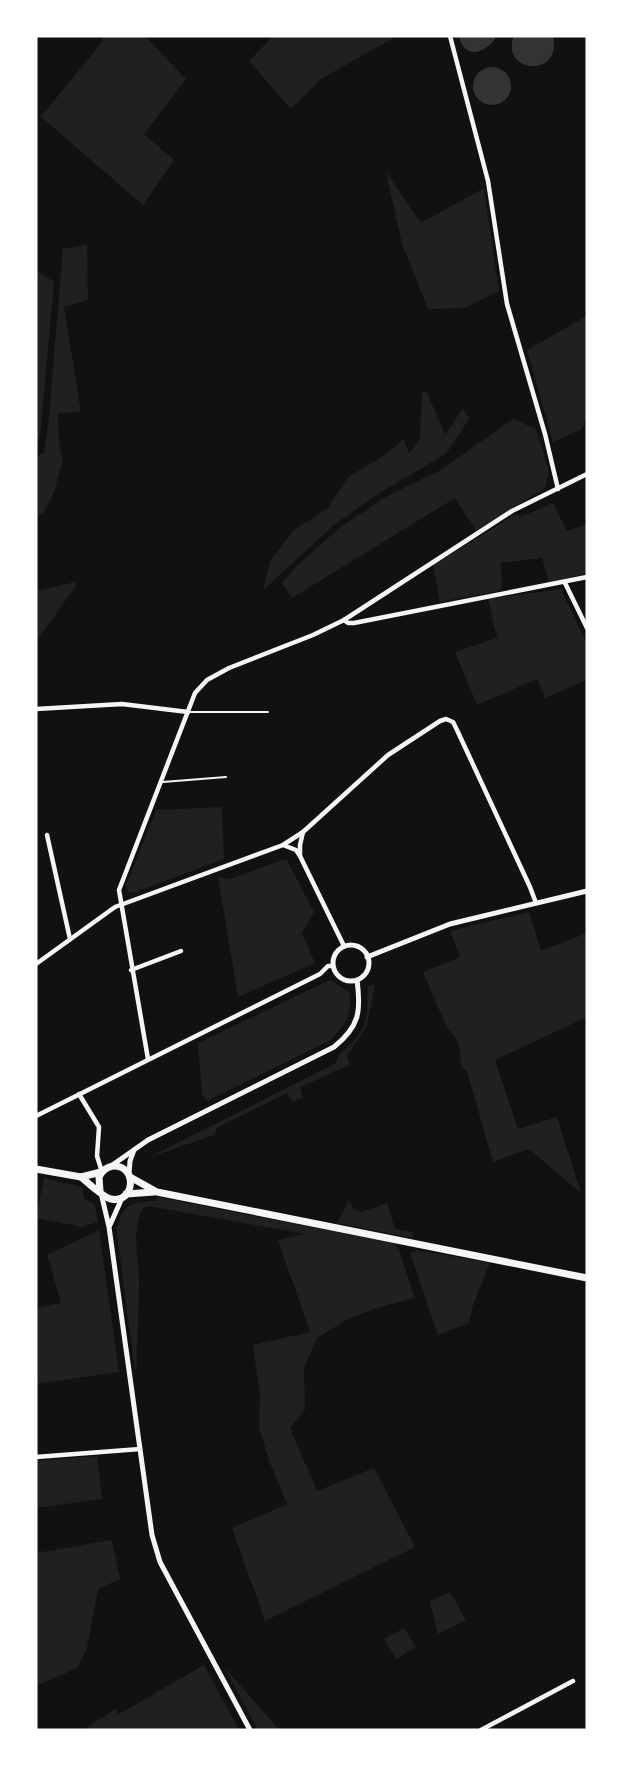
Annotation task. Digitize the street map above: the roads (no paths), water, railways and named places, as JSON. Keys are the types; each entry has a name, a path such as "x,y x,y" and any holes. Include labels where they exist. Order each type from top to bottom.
{"main road":[{"path":"36,1169 81,1177 102,1172 111,1166 119,1167 157,1191 587,1278"},
{"path":"100,1192 98,1181 102,1172"},
{"path":"124,1196 131,1186 129,1175"},
{"path":"81,1177 108,1198 157,1191"}],"street":[{"path":"450,36 488,181 507,304 545,434 558,489"},
{"path":"148,1059 119,890 188,712 201,685 215,675 344,620 512,511 587,474"},
{"path":"344,620 348,623 354,622 566,583 587,577"},
{"path":"566,583 587,628"},
{"path":"36,709 122,704 188,712"},
{"path":"36,964 115,907 283,845 303,832 388,755 446,719 453,722 457,730 536,903"},
{"path":"300,856 303,832"},
{"path":"47,835 70,939"},
{"path":"283,845 296,850 300,856 344,946"},
{"path":"368,957 450,924 587,891"},
{"path":"353,945 362,949 368,957 369,966 365,975 357,980 341,979 336,974 333,958 344,946 353,945"},
{"path":"131,970 181,951"},
{"path":"36,1116 320,974 328,966 333,966"},
{"path":"111,1166 148,1140 334,1047 354,1026 359,1014 357,980"},
{"path":"79,1094 99,1127 97,1156 102,1172"},
{"path":"129,1175 134,1149"},
{"path":"100,1192 109,1227 152,1535 160,1562 250,1730"},
{"path":"109,1227 124,1196"},
{"path":"36,1457 140,1449"},
{"path":"482,1730 573,1681"}],"lane":[{"path":"188,712 268,712"},
{"path":"162,782 226,777"}]}
